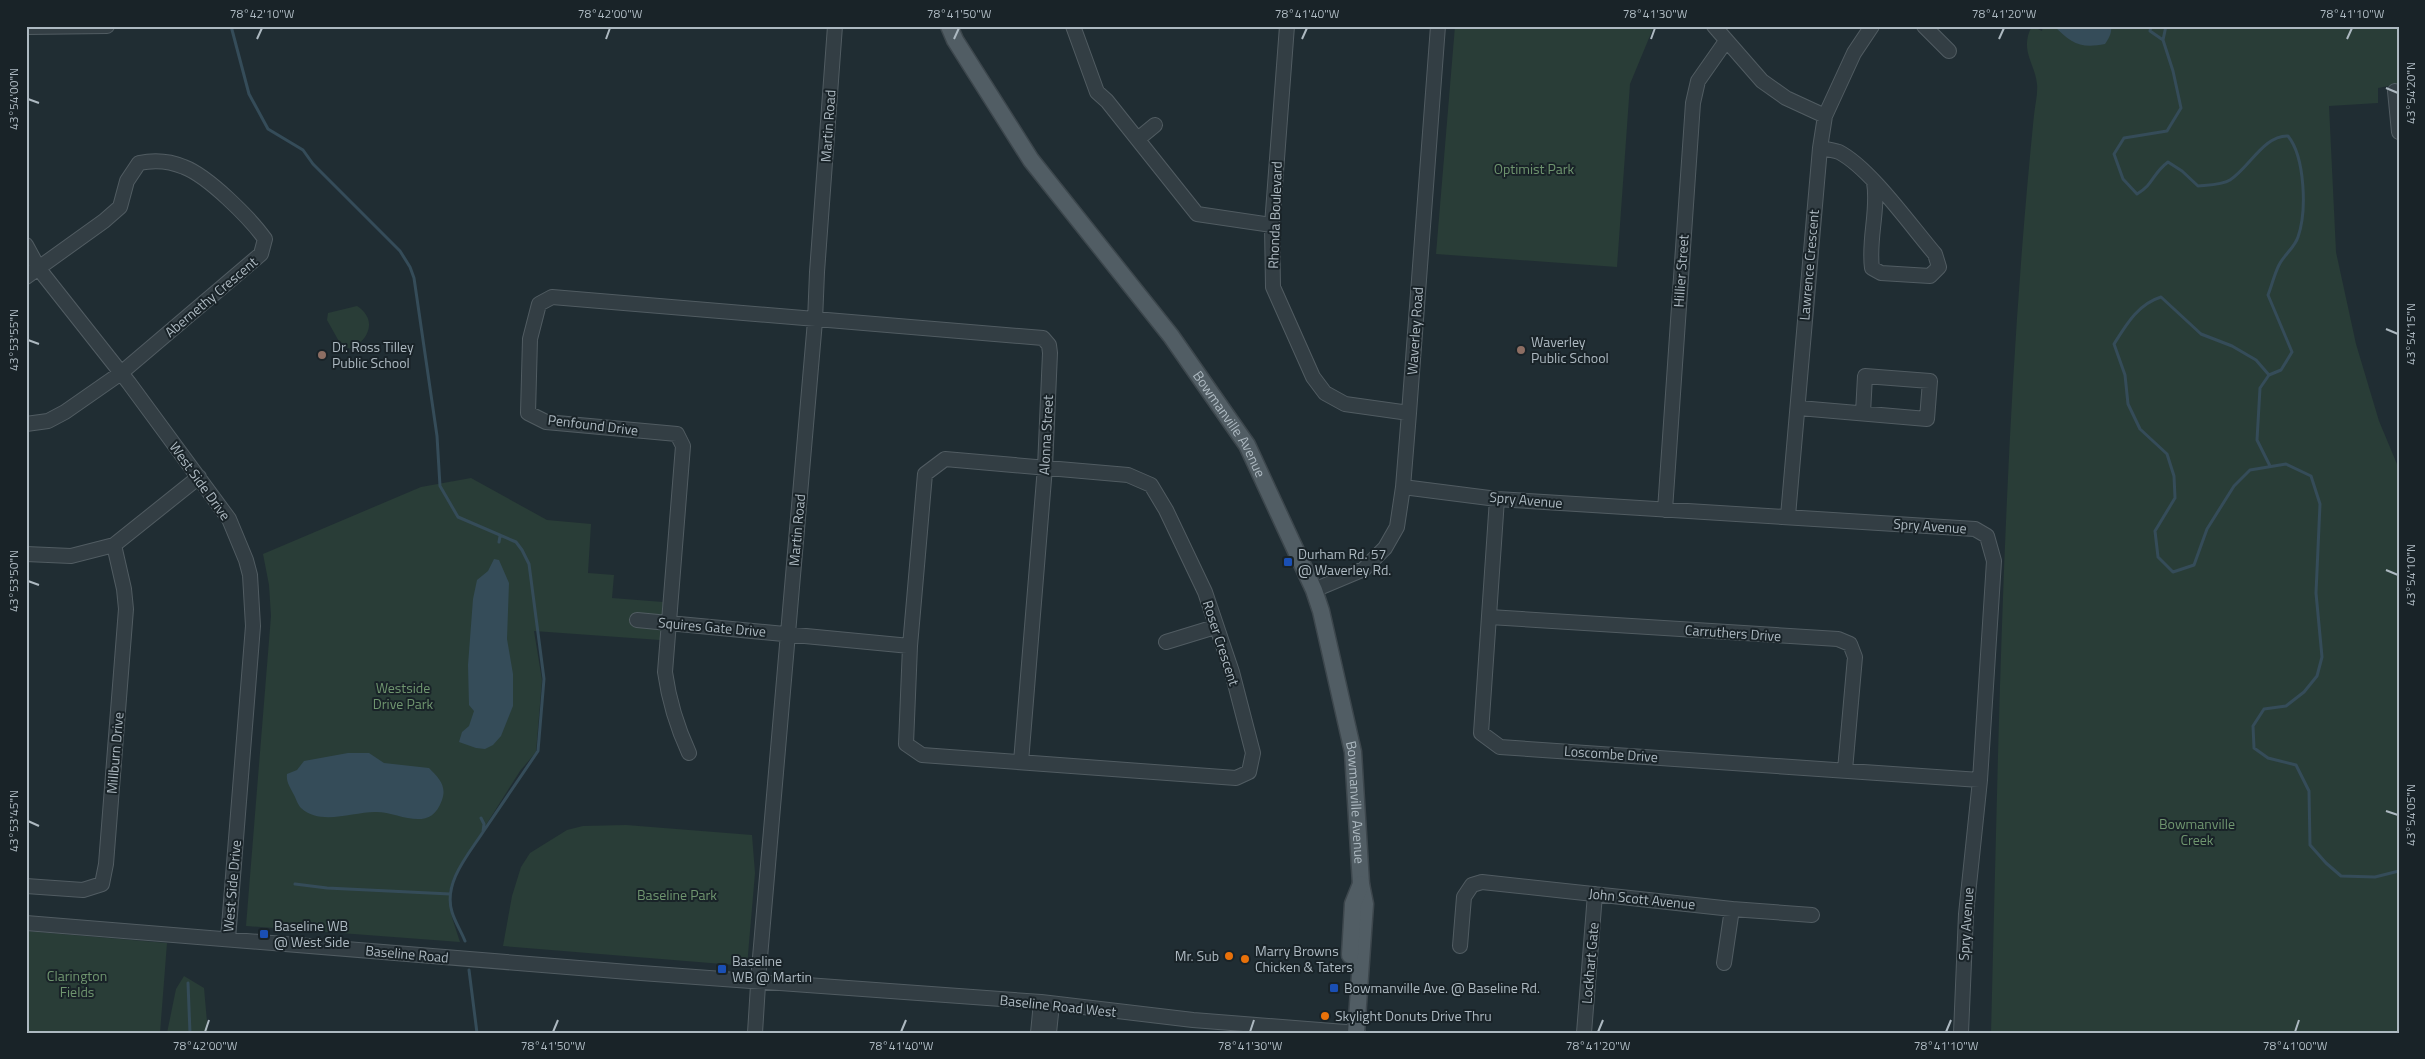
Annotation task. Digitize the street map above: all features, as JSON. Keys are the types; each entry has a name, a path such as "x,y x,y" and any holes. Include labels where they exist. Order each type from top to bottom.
{"main road":[{"name":"Bowmanville Avenue","path":"949,26 955,40 1031,160 1171,336 1246,446 1314,590 1353,752 1361,884 1365,904 1357,1033"},
{"name":"Bowmanville Avenue","path":"1346,1032 1353,904 1361,884"}],"street":[{"path":"26,27 107,26"},
{"name":"Martin Road","path":"755,1033 815,321 835,26"},
{"path":"1073,26 1097,92 1138,139 1198,214 1272,225"},
{"name":"Rhonda Boulevard","path":"1287,26 1272,225 1273,287 1317,382 1325,393 1345,404 1409,413"},
{"name":"Waverley Road","path":"1314,590 1364,569 1386,548 1397,527 1403,487 1438,26"},
{"path":"1714,26 1762,81 1786,98 1825,116"},
{"name":"Lawrence Crescent","path":"1788,516 1799,408 1804,323 1820,148 1825,116 1854,53 1872,26"},
{"path":"1924,26 1949,51"},
{"name":"Hillier Street","path":"1664,510 1693,103 1698,81 1726,41"},
{"path":"2395,91 2399,132"},
{"path":"1138,139 1155,126"},
{"path":"1820,148 1838,152 1858,166 1874,182 1935,254 1939,267 1930,276 1881,273 1872,268 1870,251 1876,197 1874,182"},
{"name":"Abernethy Crescent","path":"39,269 120,207 127,181 138,162 153,160 184,167 202,178 253,222 265,239 261,254 121,373"},
{"name":"West Side Drive","path":"26,245 39,269 121,373 229,519 246,560 252,594 253,626 228,939"},
{"path":"26,277 39,269"},
{"name":"Penfound Drive","path":"668,622 683,446 677,434 546,422 528,412 530,338 539,304 552,297 815,321"},
{"name":"Alonna Street","path":"815,321 1043,338 1049,345 1045,467 1021,762"},
{"path":"26,424 48,421 65,412 121,373"},
{"path":"1799,408 1863,413 1927,418 1930,381 1865,376 1863,413"},
{"name":"Roser Crescent","path":"946,460 1128,475 1150,485 1166,510 1205,592 1215,628 1232,672 1253,753 1249,772 1236,778 922,755 906,744 910,646 925,474 946,460"},
{"path":"26,554 71,556 114,545 199,477"},
{"name":"Spry Avenue","path":"1403,487 1497,499 1975,529 1987,536 1994,561 1980,780 1966,914 1961,1033"},
{"name":"Loscombe Drive","path":"1497,499 1481,732 1500,747 1980,780"},
{"name":"Millburn Drive","path":"26,886 83,890 102,884 106,864 126,609 124,589 114,545"},
{"name":"Carruthers Drive","path":"1489,617 1838,640 1850,644 1855,657 1845,770"},
{"name":"Squires Gate Drive","path":"637,620 788,633"},
{"path":"668,622 665,672 668,698 679,732 689,753"},
{"path":"1166,642 1215,628"},
{"path":"788,633 910,646"},
{"name":"John Scott Avenue","path":"1460,946 1464,897 1472,885 1482,882 1732,909 1812,915"},
{"name":"Lockhart Gate","path":"1584,1033 1595,894"},
{"path":"1724,963 1732,909"},
{"name":"Baseline Road","path":"26,923 758,982"},
{"name":"Baseline Road West","path":"758,982 1046,1003 1193,1020 1357,1033"},
{"path":"1038,1033 1046,1003"},
{"path":"1046,1003 1049,1033"}],"green space":[{"name":"Optimist Park","path":"1455,26 1654,26 1630,84 1617,267 1436,254"},
{"name":"Bowmanville Creek","path":"2032,26 2042,31 2043,26 2399,26 2399,84 2378,88 2378,103 2329,106 2336,252 2356,344 2379,421 2399,469 2399,1033 1991,1033 2000,688 2009,459 2015,344 2037,92 2036,76 2027,49 2028,35"},
{"path":"357,306 367,317 369,329 363,340 351,349 341,345 327,320 328,313"},
{"name":"Westside Drive Park","path":"471,478 547,520 591,524 588,573 614,575 612,598 663,602 660,640 534,631 542,680 536,752 520,771 451,883 450,908 460,942 246,926 271,616 269,585 263,554 421,487"},
{"name":"Baseline Park","path":"626,825 752,835 755,873 747,966 503,946 512,896 521,867 530,853 567,830 583,826"},
{"name":"Clarington Fields","path":"26,931 167,943 160,1033 26,1033"},
{"path":"184,976 204,988 208,1033 167,1033 176,989"}],"water":[{"path":"2054,26 2111,26 2111,31 2105,44 2089,46 2076,43"},
{"path":"494,559 499,560 509,583 507,639 513,674 513,706 501,736 493,745 485,749 459,742 462,732 469,726 474,711 469,705 468,665 473,599 477,580 488,571"},
{"path":"348,753 369,753 384,763 429,768 443,786 442,800 437,811 422,819 413,819 375,812 327,817 309,813 301,808 287,780 287,774 297,770 304,761"}],"waterway":[{"path":"231,26 249,94 268,129 303,150 313,164 400,251 410,267 414,278 437,436 440,486 458,517 516,542 529,564 544,679 538,751 483,832"},
{"path":"2151,26 2150,31 2163,40"},
{"name":"Bowmanville Creek","path":"2166,26 2163,40 2173,71 2181,108 2167,131 2124,138 2114,154 2123,179 2137,194 2147,186 2168,162 2182,171 2198,186 2223,183 2237,175 2264,146 2279,137 2288,136 2294,145 2301,170 2303,213 2298,237 2279,265 2268,295 2292,352 2281,370 2269,375 2256,360 2232,346 2201,334 2161,297 2139,310 2114,344 2125,375 2128,404 2140,429 2167,454 2174,476 2175,498 2155,531 2158,557 2173,572 2194,565 2207,529 2234,486 2250,470 2286,464 2311,476 2320,504 2316,593 2322,657 2317,676 2304,692 2286,706 2264,709 2253,726 2254,748 2268,758 2296,765 2309,791 2310,845 2341,876 2375,877 2399,871"},
{"name":"Bowmanville Creek","path":"2269,375 2260,388 2257,440 2270,466"},
{"path":"499,542 500,536"},
{"path":"465,941 452,912 451,890 458,870 483,832 484,824 481,818"},
{"path":"295,884 327,888 450,894"},
{"path":"469,970 477,1033"},
{"path":"188,983 190,1033"}],"place":[{"name":"Waverley Public School","path":"1521,350"},
{"name":"Dr. Ross Tilley Public School","path":"322,355"},
{"name":"Durham Rd. 57 @ Waverley Rd.","path":"1288,562"},
{"name":"Baseline WB @ West Side","path":"264,934"},
{"name":"Mr. Sub","path":"1229,956"},
{"name":"Marry Browns Chicken & Taters","path":"1245,959"},
{"name":"Baseline WB @ Martin","path":"722,969"},
{"name":"Bowmanville Ave. @ Baseline Rd.","path":"1334,988"},
{"name":"Skylight Donuts Drive Thru","path":"1325,1016"}]}
